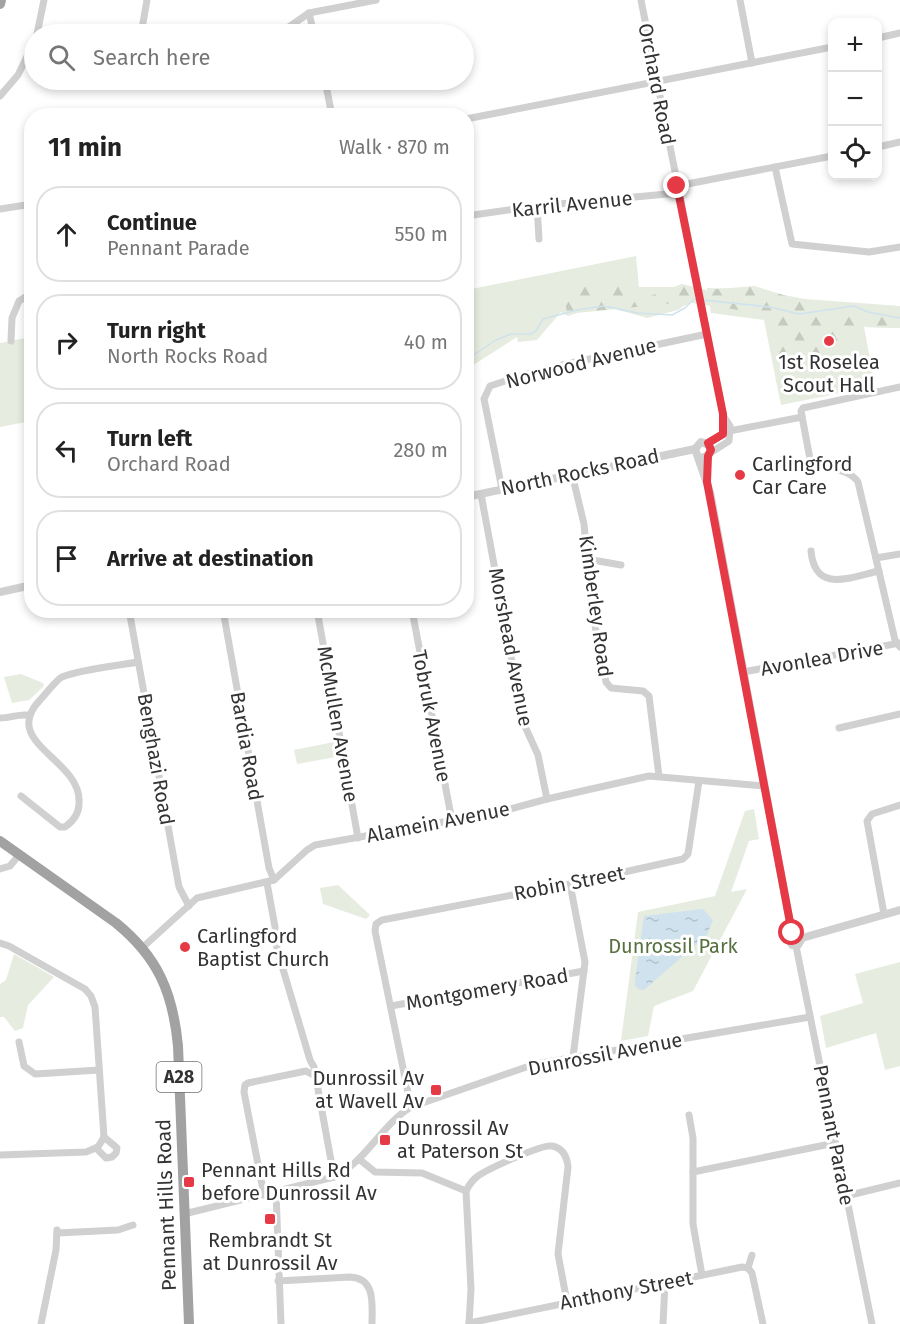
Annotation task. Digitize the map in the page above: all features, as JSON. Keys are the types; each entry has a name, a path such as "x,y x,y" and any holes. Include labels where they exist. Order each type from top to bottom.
{"highway":[{"name":"Pennant Hills Road","path":"0,841 116,923 142,948 155,966 165,986 176,1027 189,1324"}],"street":[{"path":"39,24 44,0"},
{"path":"143,24 147,0"},
{"path":"293,24 309,13 376,0"},
{"name":"Orchard Road","path":"641,0 727,432"},
{"path":"740,0 752,63"},
{"path":"309,13 312,24"},
{"path":"882,37 900,33"},
{"path":"474,118 828,47"},
{"path":"0,96 18,75 24,63"},
{"path":"327,90 330,108"},
{"path":"882,146 900,142"},
{"name":"Karril Avenue","path":"474,215 678,189 828,157"},
{"path":"775,167 792,244 869,252 900,247"},
{"path":"0,209 24,205"},
{"path":"537,206 539,239"},
{"path":"11,341 12,318 18,301 24,298"},
{"name":"Norwood Avenue","path":"502,489 484,399 490,386 574,362 707,334"},
{"path":"899,645 895,640 857,480 810,459 801,411 803,408 900,387"},
{"path":"703,453 711,447 708,443 727,432 802,417"},
{"path":"703,453 729,441 727,432"},
{"name":"North Rocks Road","path":"474,495 572,474 703,453 699,443 708,443"},
{"path":"703,453 792,933 788,940 790,944 796,946 801,943 802,938"},
{"name":"Kimberley Road","path":"572,474 584,522 593,614 606,682 610,688 643,691 649,696 659,776"},
{"name":"Morshead Avenue","path":"481,494 523,722 537,755 547,799"},
{"path":"811,551 815,569 826,579 879,571"},
{"path":"876,558 900,554"},
{"path":"587,559 621,565"},
{"path":"0,592 24,587"},
{"name":"Benghazi Road","path":"130,618 179,887 189,906"},
{"name":"Bardia Road","path":"224,618 269,868 277,949 303,1038 314,1067 334,1177"},
{"name":"McMullen Avenue","path":"318,618 358,838"},
{"name":"Tobruk Avenue","path":"414,618 452,821"},
{"name":"Avonlea Drive","path":"743,672 899,645"},
{"path":"21,796 62,828 68,826 79,812 79,795 75,782 65,769 35,742 28,728 27,716 32,707 60,678 138,662"},
{"path":"0,718 11,718 20,714 27,716"},
{"path":"839,728 900,714"},
{"name":"Alamein Avenue","path":"142,948 203,896 270,881 312,846 499,812 649,776 764,786"},
{"name":"Robin Street","path":"390,1006 375,931 376,924 390,918 570,884 683,859 688,854 699,781"},
{"path":"884,914 867,821 872,813 900,805"},
{"path":"0,869 10,866 19,855"},
{"path":"570,884 585,962 573,1057"},
{"path":"802,938 900,910"},
{"path":"792,933 799,933 802,938"},
{"path":"0,943 88,992 95,1007 104,1137 96,1148 86,1152 0,1155"},
{"name":"Pennant Parade","path":"796,946 872,1324"},
{"name":"Montgomery Road","path":"390,1006 584,971"},
{"path":"390,1006 411,1107"},
{"name":"Dunrossil Avenue","path":"184,1214 334,1177 348,1170 359,1160 397,1118 411,1107 535,1064 810,1017"},
{"path":"19,1042 24,1066 35,1074 99,1070"},
{"path":"264,1195 244,1092 245,1085 306,1071 315,1076"},
{"path":"689,1115 693,1138 693,1224 702,1275"},
{"path":"96,1148 106,1158 116,1153 117,1148 104,1137"},
{"path":"693,1172 835,1143"},
{"path":"469,1324 471,1289 466,1191 478,1176 549,1146 563,1151 568,1167 558,1254 567,1302"},
{"path":"359,1160 373,1172 422,1173 466,1191"},
{"path":"846,1196 900,1183"},
{"path":"276,1192 281,1324"},
{"path":"40,1324 56,1250 57,1232 118,1230 133,1225"},
{"path":"752,1255 748,1268 752,1274 763,1324"},
{"name":"Anthony Street","path":"469,1324 567,1302 742,1267 748,1268"},
{"path":"278,1281 350,1277 361,1279 367,1284 371,1293 372,1324"},
{"path":"663,1324 665,1283"}],"green space":[{"path":"636,256 639,287 688,287 691,303 678,310 647,318 601,305 568,316 561,312 537,340 518,342 517,337 474,365 474,289"},
{"path":"611,281 642,299 682,284 707,290 754,286 820,306 827,319 859,315 900,315 900,328 864,327 831,355 810,358 776,383 772,315 685,302 567,314 563,285"},
{"path":"707,288 752,289 805,299 900,306 900,328 864,327 875,386 781,405 764,320 711,313"},
{"path":"24,338 24,422 0,427 0,343"},
{"path":"21,674 43,683 44,686 29,700 12,703 4,677"},
{"path":"334,742 336,757 297,764 294,750"},
{"name":"Dunrossil Park","path":"754,809 759,839 749,841 731,892 747,889 693,991 654,1006 648,1036 621,1041 638,912 715,896 745,811"},
{"path":"338,885 370,915 366,919 323,904 320,888"},
{"path":"14,954 54,977 28,1005 23,1028 15,1031 4,1017 0,1017 0,984 6,980"},
{"path":"900,962 900,1066 885,1070 876,1033 826,1048 820,1016 863,1003 855,974"}],"water":[{"path":"703,909 713,920 707,935 644,990 638,989 635,986 635,980 644,916"}],"waterway":[{"path":"474,355 496,340 511,334 530,334 536,331 543,319 577,310 604,306 638,313 672,315 685,308 694,299 698,300"},
{"path":"703,300 770,307 799,314 854,306 868,312 900,318"}],"place":[{"name":"1st Roselea Scout Hall","path":"829,341"},
{"name":"Carlingford Car Care","path":"740,475"},
{"name":"Carlingford Baptist Church","path":"185,947"},
{"name":"Dunrossil Av at Wavell Av","path":"436,1090"},
{"name":"Dunrossil Av at Paterson St","path":"385,1140"},
{"name":"Pennant Hills Rd before Dunrossil Av","path":"189,1182"},
{"name":"Rembrandt St at Dunrossil Av","path":"270,1219"}],"route":[{"path":"677,186 723,414 723,434 708,443 711,450 708,456 707,482 792,933"}]}
